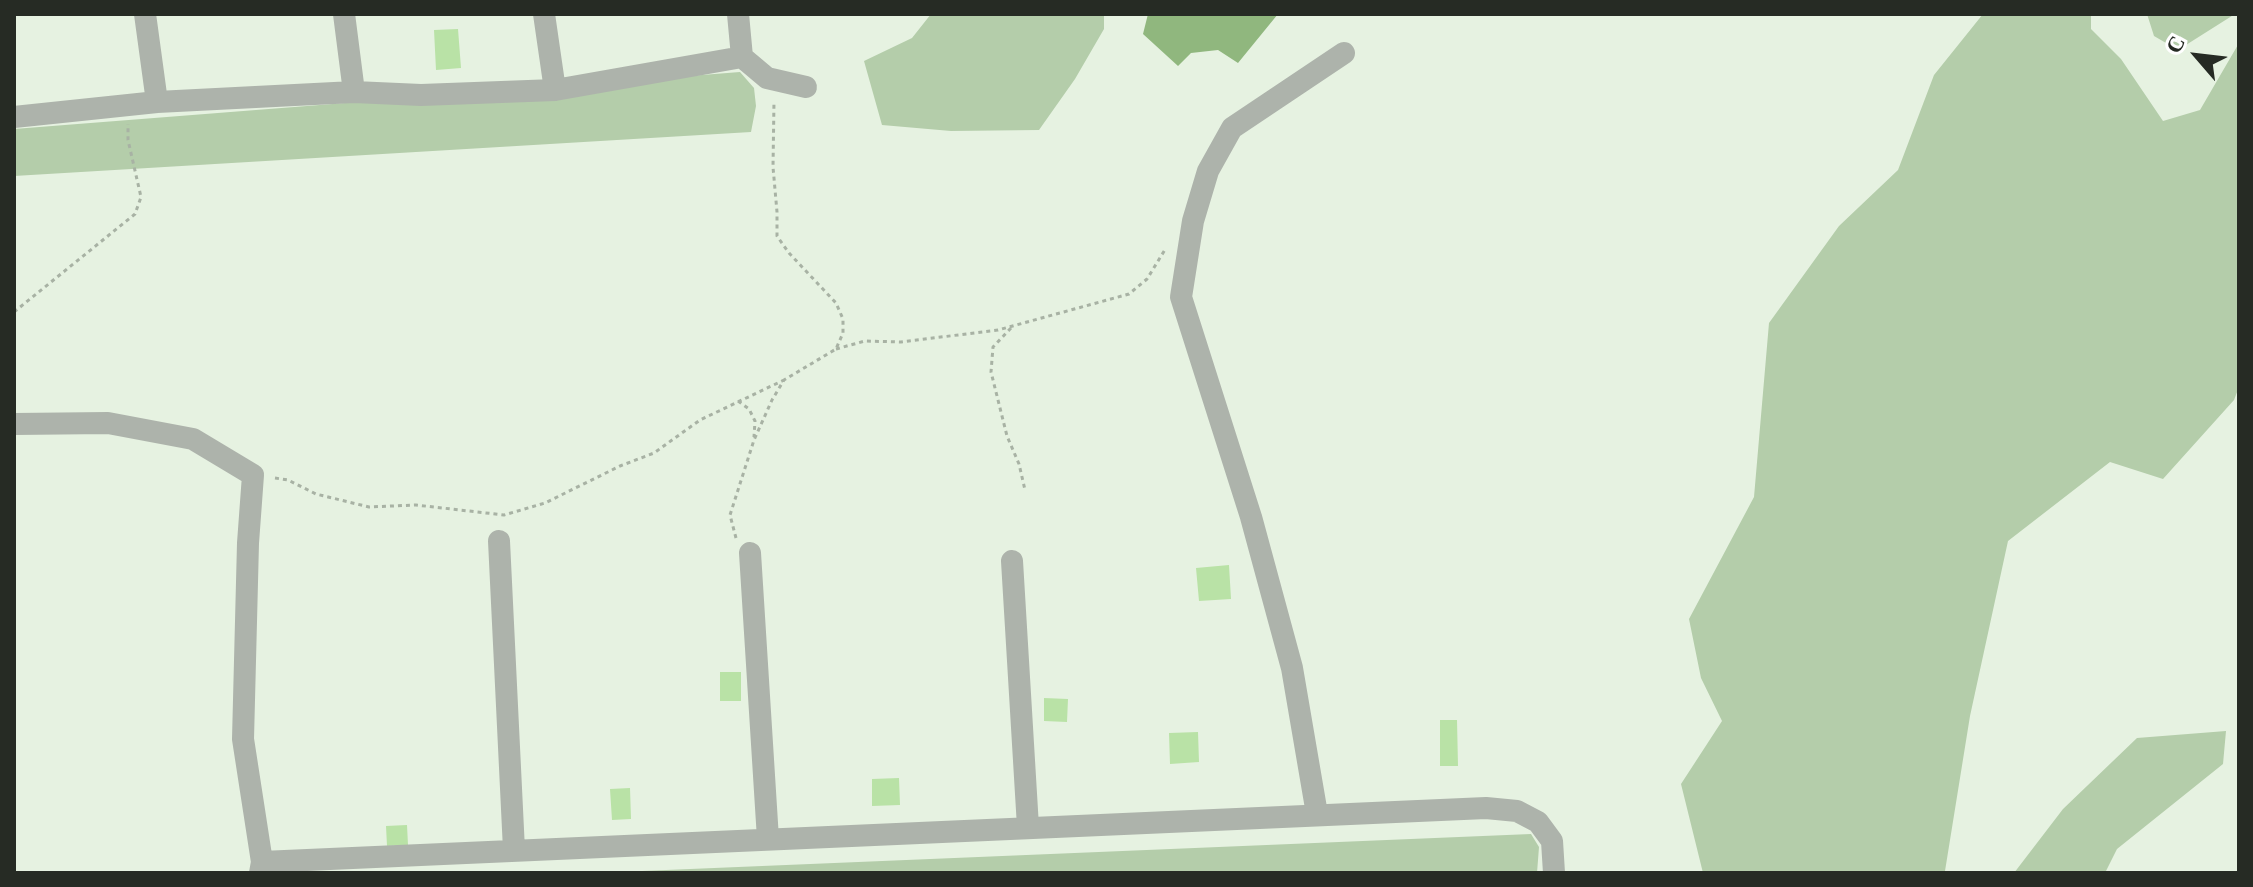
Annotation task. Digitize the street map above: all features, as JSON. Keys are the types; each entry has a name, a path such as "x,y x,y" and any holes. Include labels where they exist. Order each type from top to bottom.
{"street":[{"path":"145,14 157,102"},
{"path":"344,14 354,92"},
{"path":"544,14 555,90"},
{"path":"738,14 742,57 767,78 806,87"},
{"path":"1317,814 1292,668 1251,517 1181,297 1193,221 1208,171 1232,128 1344,53"},
{"path":"14,117 157,102 354,92 421,95 555,90 742,57"},
{"path":"14,424 108,423 193,439 253,475 248,543 243,739 261,868 514,850 1486,808 1517,811 1538,822 1552,841 1554,873"},
{"path":"499,541 514,850"},
{"path":"750,553 768,839"},
{"path":"1012,561 1028,827"}],"path":[{"path":"767,78 774,103 773,167 777,236 836,303 843,319 843,333 836,349"},
{"path":"14,312 135,214 141,197 128,140 128,116 157,102"},
{"path":"253,475 288,480 316,494 369,507 416,505 504,515 545,503 609,471 654,453 700,420 784,380 836,349 865,341 901,342 998,330 1129,294 1147,279 1162,252 1193,221"},
{"path":"1013,326 993,347 991,372 1025,490"},
{"path":"750,553 738,546 730,515 754,440 784,380"},
{"path":"738,401 749,409 755,421 754,440"}],"shaded area":[{"path":"931,14 1104,14 1104,29 1075,79 1039,130 951,131 882,125 864,61 912,38"},
{"path":"1148,14 1278,14 1238,63 1218,50 1191,53 1178,66 1143,34"},
{"path":"1983,14 2091,14 2091,29 2121,59 2163,121 2200,110 2239,43 2239,387 2234,400 2163,479 2110,462 2008,541 1970,716 1945,871 1950,873 1703,873 1681,784 1722,721 1701,678 1689,619 1754,497 1769,323 1839,226 1898,170 1934,75"},
{"path":"2147,14 2235,14 2178,50 2154,36"},
{"path":"740,72 754,88 756,106 751,132 14,176 14,129"},
{"path":"2226,731 2223,764 2117,849 2105,873 2014,873 2063,809 2137,738"},
{"path":"1531,834 1539,847 1537,873 594,873"}],"building":[{"path":"458,29 461,68 436,70 434,30"},
{"path":"1229,565 1231,599 1199,601 1196,568"},
{"path":"720,672 741,672 741,701 720,701"},
{"path":"1044,698 1068,699 1067,722 1044,721"},
{"path":"1440,720 1457,720 1458,766 1440,766"},
{"path":"1198,732 1199,762 1170,764 1169,733"},
{"path":"899,778 900,805 872,806 872,779"},
{"path":"630,788 631,819 612,820 610,789"},
{"path":"407,825 408,845 387,846 386,826"}]}
